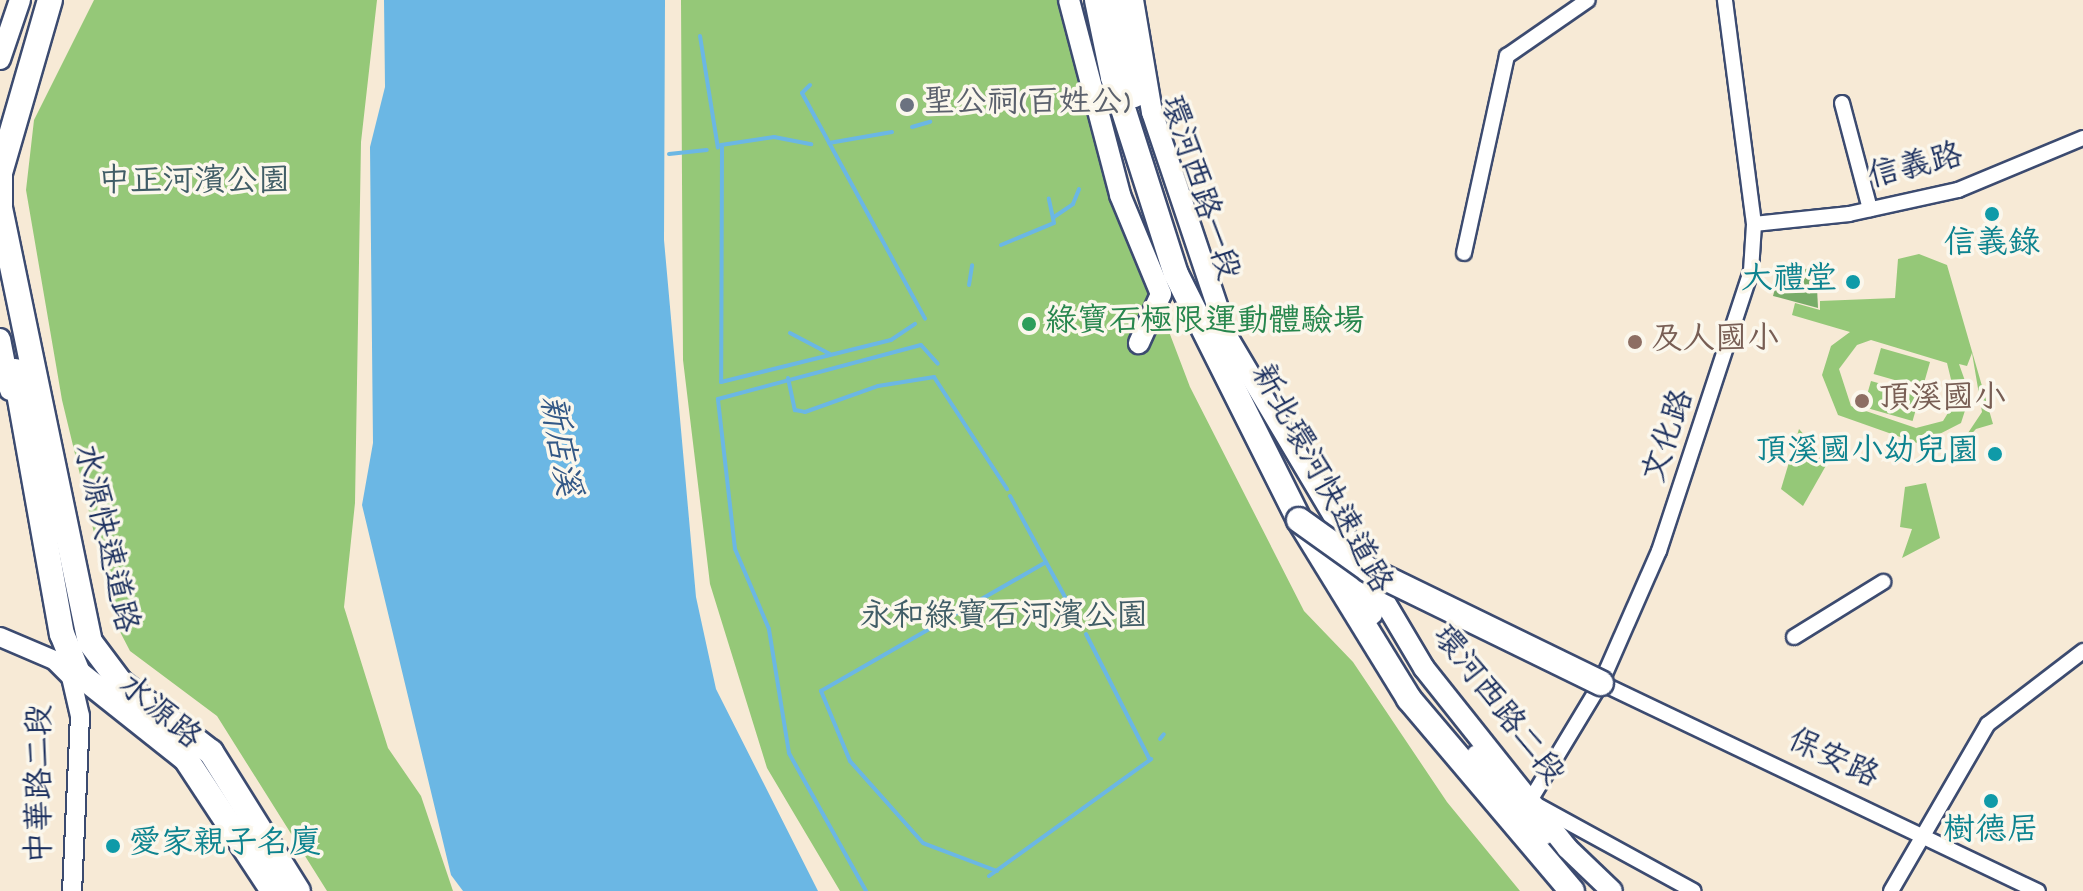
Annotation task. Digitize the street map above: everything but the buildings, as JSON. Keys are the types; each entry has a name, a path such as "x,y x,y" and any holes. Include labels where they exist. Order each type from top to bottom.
{"highway":[{"name":"水源快速道路","path":"33,0 7,106 0,174 39,411 97,657 211,752 298,891"},
{"name":"水源快速道路","path":"7,106 50,0"},
{"path":"7,106 61,0"},
{"path":"1084,0 1148,218 1176,274"},
{"name":"新北環河快速道路","path":"1097,0 1113,77 1176,274 1299,520 1409,699 1572,891"},
{"name":"水源快速道路","path":"0,282 79,673 186,759 273,891"},
{"path":"39,411 69,635"},
{"path":"1299,520 1369,570 1601,683"},
{"name":"水源快速道路","path":"79,673 200,757 285,891"}],"main road":[{"path":"0,59 20,0"},
{"path":"1069,0 1120,195 1161,294 1139,343"},
{"name":"環河西路一段","path":"1115,0 1160,189 1212,329 1345,552"},
{"name":"環河西路一段","path":"1133,0 1152,112 1228,338 1345,552"},
{"name":"水源路","path":"0,339 53,637 79,673 186,775 259,891"},
{"name":"環河西路二段","path":"1345,552 1424,668 1595,891"},
{"name":"環河西路二段","path":"1528,807 1612,891"}],"street":[{"path":"1464,253 1507,56 1588,0"},
{"name":"文化路","path":"1528,807 1601,683 1694,460 1751,271 1754,224 1725,0"},
{"path":"1842,103 1870,209"},
{"name":"信義路","path":"1754,224 1870,209 1958,190 2083,138"},
{"path":"1794,637 1883,582"},
{"path":"0,637 44,654 79,673"},
{"path":"1891,891 1988,724 2083,651"},
{"name":"中華路二段","path":"72,891 79,673"},
{"name":"保安路","path":"1601,683 2038,891"},
{"path":"1528,807 1694,891"}],"green space":[{"name":"中正河濱公園","path":"94,0 377,0 361,142 355,503 344,607 388,748 421,796 453,891 327,891 217,716 130,651 116,624 62,400 26,190 34,120"},
{"name":"永和綠寶石河濱公園","path":"681,0 1074,0 1130,229 1190,387 1304,611 1353,662 1447,802 1520,891 840,891 767,768 710,584 683,360"},
{"path":"1919,254 1947,265 1993,424 1976,429 1958,448 1982,412 1972,353 1967,366 1959,364 1970,395 1961,423 1920,444 1838,415 1822,375 1831,346 1850,332 1792,315 1795,303 1820,310 1820,301 1895,298 1898,259","holes":["1871,340 1947,363 1956,400 1943,421 1916,428 1851,406 1839,369 1857,345"]},
{"path":"1816,268 1818,308 1773,296 1780,271"},
{"path":"1881,348 1930,362 1923,388 1874,374"},
{"path":"1871,381 1920,395 1913,421 1864,407"},
{"path":"1799,429 1828,462 1803,506 1781,489"},
{"path":"1926,483 1940,538 1902,558 1912,529 1900,527 1905,487"}],"water":[{"name":"新店溪","path":"384,0 665,0 664,240 696,597 716,689 818,891 463,891 451,875 362,505 373,443 370,147 385,87"}],"waterway":[{"path":"700,36 718,148"},
{"path":"810,85 802,93 925,319"},
{"path":"912,127 930,122"},
{"path":"829,143 892,132"},
{"path":"721,145 774,137 811,144"},
{"path":"722,147 721,382 891,340 915,324"},
{"path":"669,154 707,150"},
{"path":"1054,217 1073,204 1079,189"},
{"path":"1001,245 1054,223 1049,199"},
{"path":"969,285 972,265"},
{"path":"790,333 830,354"},
{"path":"866,891 789,753 769,629 735,549 718,399 921,345 938,364"},
{"path":"788,378 795,410 805,412 878,386 934,377 1007,489"},
{"path":"1010,496 1082,628"},
{"path":"997,871 923,843 850,761 821,691 1046,562"},
{"path":"1086,634 1150,760"},
{"path":"1160,739 1164,734"},
{"path":"989,876 1151,759"}],"place":[{"name":"聖公祠(百姓公)","path":"907,105"},
{"name":"信義錄","path":"1992,214"},
{"name":"大禮堂","path":"1853,282"},
{"name":"綠寶石極限運動體驗場","path":"1029,324"},
{"name":"及人國小","path":"1635,342"},
{"name":"頂溪國小","path":"1862,401"},
{"name":"頂溪國小幼兒園","path":"1995,454"},
{"name":"樹德居","path":"1991,801"},
{"name":"愛家親子名廈","path":"113,846"}]}
